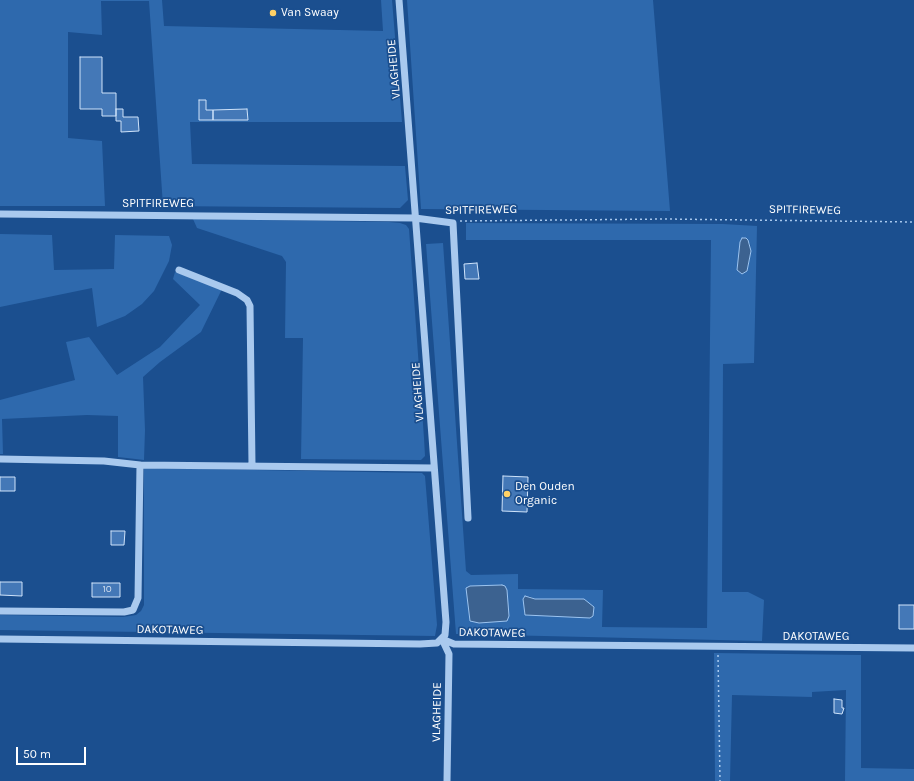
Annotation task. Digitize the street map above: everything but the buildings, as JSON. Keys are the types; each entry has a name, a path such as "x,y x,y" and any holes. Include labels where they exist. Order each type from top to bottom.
{"street":[{"name":"VLAGHEIDE","path":"400,0 446,630 442,639 449,654 447,781"},
{"name":"SPITFIREWEG","path":"0,214 415,218 453,223"},
{"path":"453,223 468,518"},
{"path":"179,270 237,293 247,300 250,306 252,464"},
{"path":"0,460 104,461 140,465 252,464 434,468"},
{"path":"0,611 124,612 133,610 138,598 140,465"},
{"name":"DAKOTAWEG","path":"0,639 420,644 434,644 442,639 454,644 914,648"}],"path":[{"name":"SPITFIREWEG","path":"453,223 462,220 665,219 914,222"},
{"path":"718,647 720,781"}],"shaded area":[{"path":"0,0 162,0 164,26 383,31 381,0 392,0 402,122 190,122 192,164 405,166 408,200 400,208 163,206 149,1 101,1 102,35 68,32 68,138 102,141 105,206 0,206"},
{"path":"407,0 653,0 670,211 421,209"},
{"path":"193,219 389,222 406,225 409,229 424,438 425,456 421,460 301,459 303,338 285,338 286,262 282,256 197,228"},
{"path":"466,223 723,224 757,226 754,363 723,364 722,592 748,592 764,600 762,641 456,634 426,244 443,243 466,571 471,575 518,574 518,589 603,590 602,627 707,628 711,240 466,240","holes":["750,243 751,251 747,271 737,270 739,254","467,588 509,614 509,616 470,621","529,596 535,599 584,599 524,613"]},
{"path":"0,234 52,235 54,270 114,269 115,235 169,236 172,245 169,261 154,291 142,304 125,316 97,327 92,288 0,307"},
{"path":"742,238 746,238 748,240 751,251 747,271 742,274 737,270 740,242"},
{"path":"175,272 222,289 201,332 160,362 143,377 145,430 144,460 118,457 118,416 87,415 2,419 3,454 0,454 0,400 75,380 66,342 89,337 117,375 160,347 200,305 173,279"},
{"path":"144,468 422,473 425,476 437,625 435,636 0,630 0,615 123,617 136,615 141,611 144,605"},
{"path":"470,586 505,586 507,590 509,616 507,621 479,623 470,621 466,588"},
{"path":"525,596 535,599 584,599 594,607 593,616 590,618 525,615 523,599"},
{"path":"714,653 861,655 861,768 914,769 914,781 845,781 846,690 812,692 812,697 732,695 730,781 715,781"}],"place":[{"name":"Van Swaay","path":"273,13"},
{"name":"Den Ouden Organic","path":"507,494"}]}
